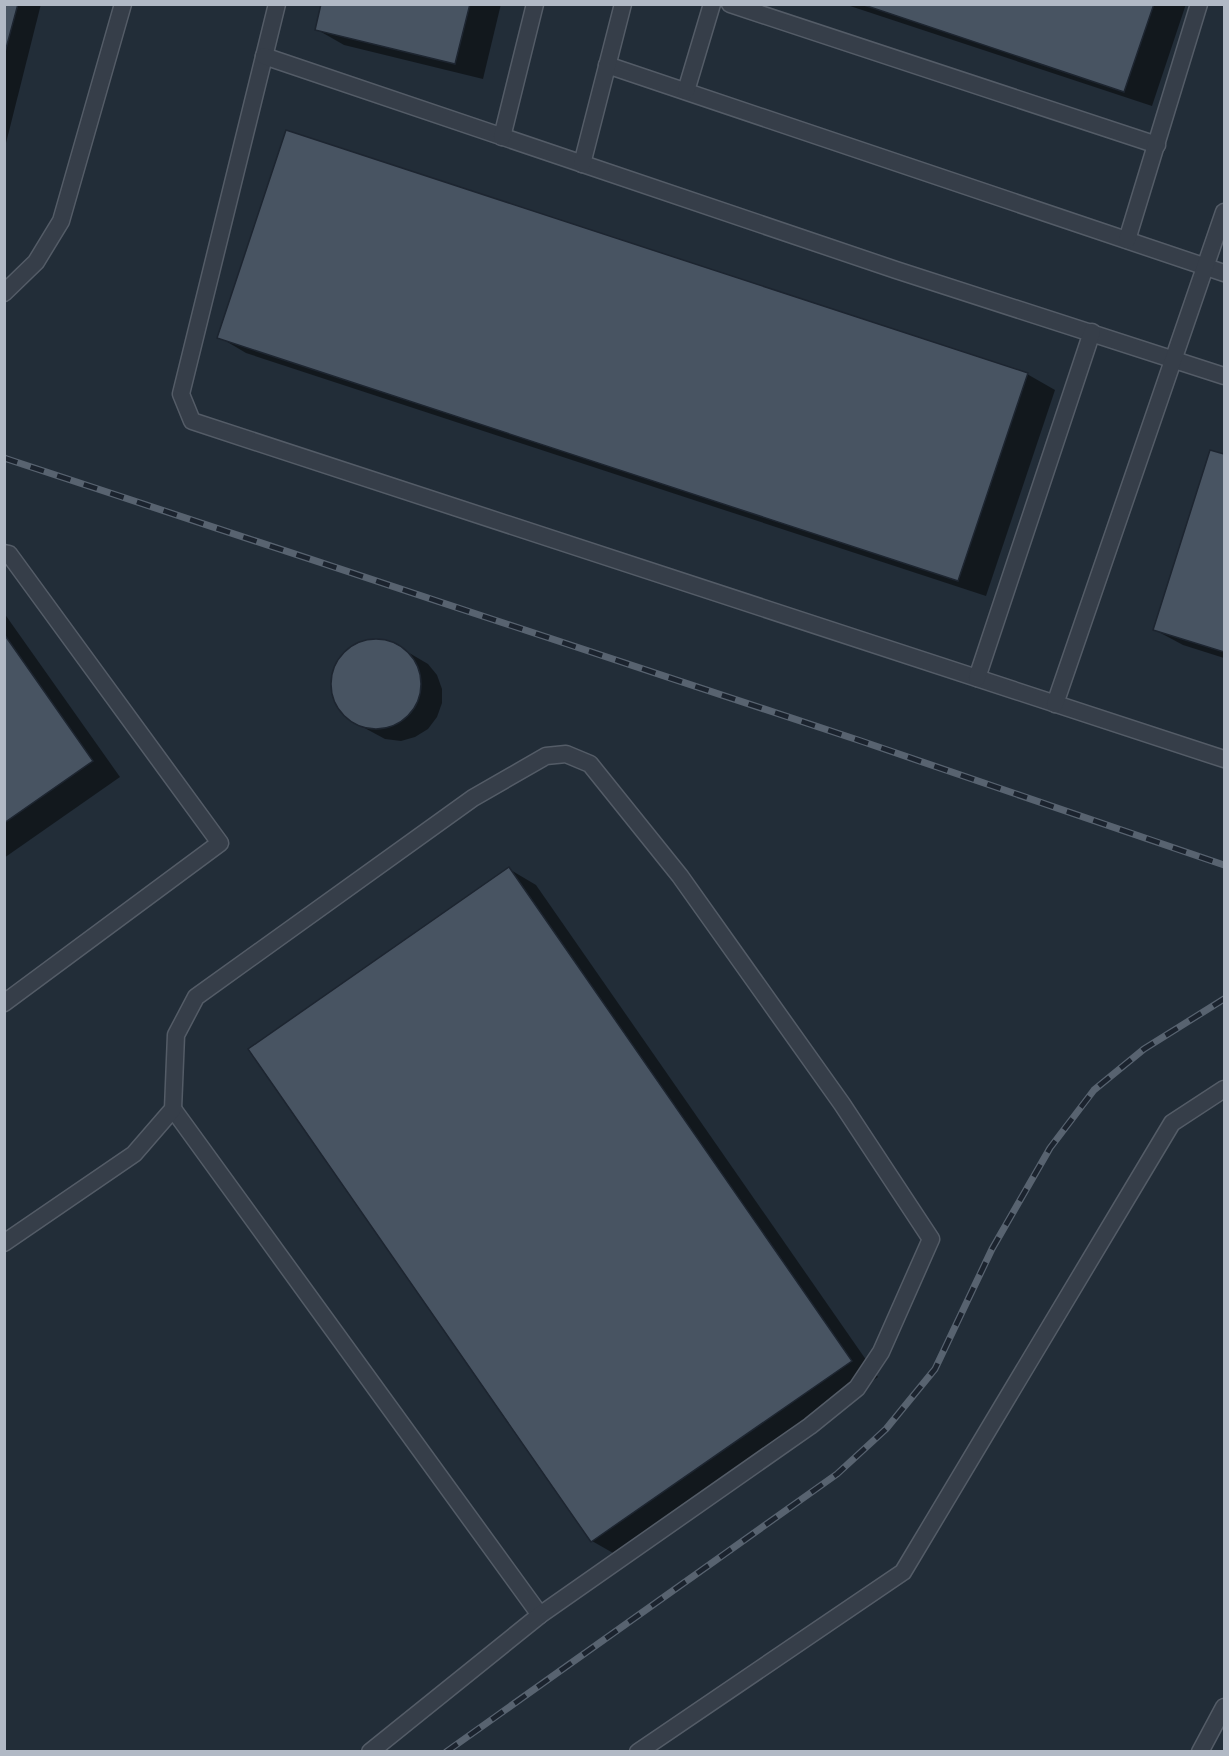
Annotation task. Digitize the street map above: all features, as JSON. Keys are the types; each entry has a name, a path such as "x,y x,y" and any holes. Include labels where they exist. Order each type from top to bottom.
{"lane":[{"path":"4,293 36,262 61,221 123,4"},
{"path":"277,4 181,394 192,421 303,455 1224,759"},
{"path":"502,137 535,4"},
{"path":"582,164 623,4"},
{"path":"686,92 712,4"},
{"path":"730,4 1157,145"},
{"path":"1127,240 1199,4"},
{"path":"264,57 888,267 1224,376"},
{"path":"607,65 1224,273"},
{"path":"1055,704 1224,212"},
{"path":"977,678 1092,332"},
{"path":"4,553 9,554 220,843 4,1003"},
{"path":"370,1752 540,1615 810,1426 857,1388 881,1352 931,1239 842,1104 680,876 590,764 566,754 546,756 472,798 196,997 176,1035 173,1109 540,1615"},
{"path":"638,1752 903,1572 1172,1122 1224,1089"},
{"path":"4,1243 134,1154 173,1109"},
{"path":"1200,1752 1224,1707"}],"building":[{"path":"4,4 18,4 4,56"},
{"path":"321,4 470,4 455,64 315,30"},
{"path":"861,4 1154,4 1124,92"},
{"path":"286,130 1028,373 958,581 217,338"},
{"path":"1210,450 1224,454 1224,652 1153,630"},
{"path":"4,634 93,761 4,823"},
{"path":"376,639 393,642 408,652 418,667 421,684 418,701 408,716 393,726 376,729 359,726 344,716 334,701 331,684 334,667 344,652 359,642"},
{"path":"509,867 852,1361 591,1542 248,1049"}],"railway":[{"path":"4,458 861,741 1224,865"},
{"path":"446,1752 837,1474 886,1429 935,1369 992,1249 1050,1148 1094,1090 1144,1049 1224,999"}]}
